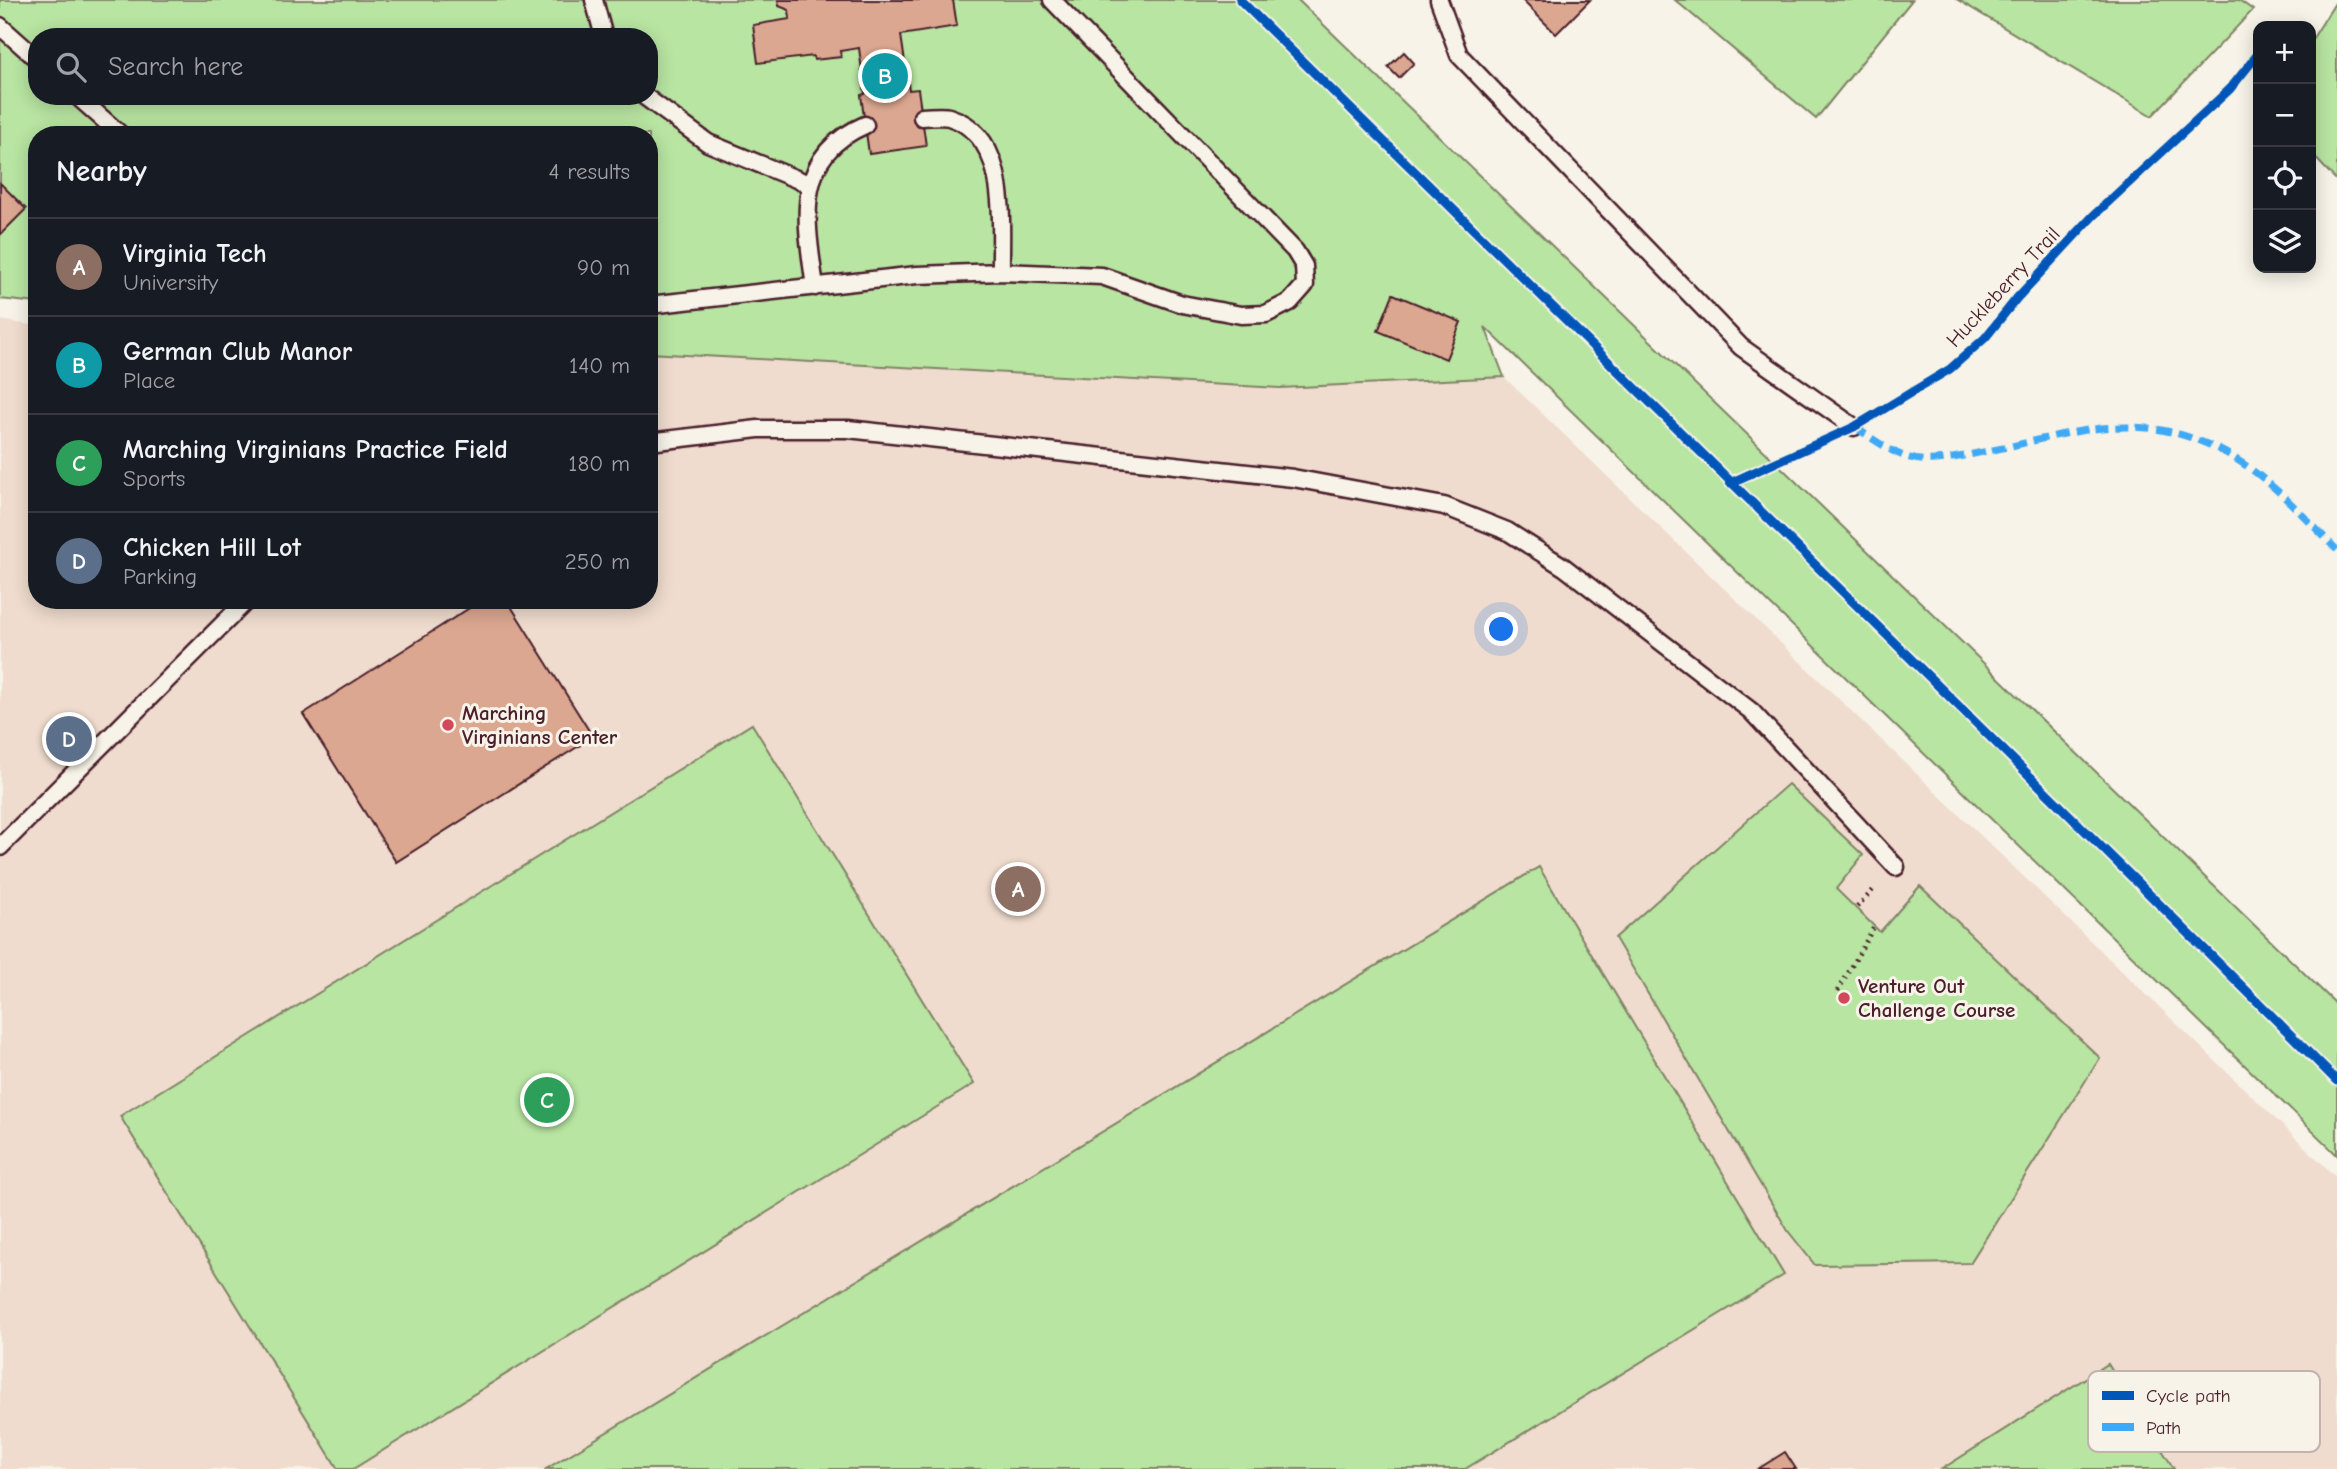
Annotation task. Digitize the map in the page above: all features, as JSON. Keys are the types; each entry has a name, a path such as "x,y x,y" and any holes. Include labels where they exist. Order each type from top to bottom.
{"lane":[{"path":"594,0 602,28"},
{"path":"658,303 918,275 1001,272 1102,276 1182,304 1241,315 1266,314 1290,302 1305,285 1304,266 1295,251 1052,0"},
{"path":"1438,0 1459,55 1741,347 1854,427"},
{"path":"0,26 28,51"},
{"path":"87,105 111,126"},
{"path":"657,105 708,142 811,185"},
{"path":"922,117 949,117 969,129 987,148 999,199 1001,272"},
{"path":"815,287 807,207 818,161 829,145 865,125"},
{"path":"658,441 758,429 848,429 1293,478 1444,506 1507,531 1564,566 1751,711 1896,867"},
{"path":"0,846 238,609"}],"path":[{"path":"1838,991 1875,925"}],"shaded area":[{"path":"0,320 28,325 28,609 658,609 658,353 1280,388 1504,377 2337,1178 2337,1469 0,1469"}],"green space":[{"path":"0,0 1298,0 2337,1005 2337,1155 1485,327 1504,377 1280,388 658,353 658,126 28,126 28,302 0,299"},
{"path":"1675,0 1912,0 1816,119"},
{"path":"1958,0 2239,0 2253,10 2152,116"},
{"path":"2337,0 2337,181 2316,158 2316,33"},
{"path":"752,724 974,1084 353,1469 338,1469 120,1116"},
{"name":"Venture Out Challenge Course","path":"1788,784 1863,855 1836,889 1880,932 1920,886 2100,1058 1970,1263 1815,1265 1788,1231 1615,938"},
{"path":"1539,867 1784,1275 1465,1469 546,1469"},
{"path":"2108,1364 2112,1371 2097,1371"},
{"path":"2088,1377 2088,1452 2163,1452 2174,1469 1942,1469"}],"building":[{"path":"778,0 953,0 957,26 901,35 909,90 918,89 926,146 869,154 861,95 865,94 859,48 840,51 841,57 814,60 813,56 758,63 753,25 790,19 789,10 779,6"},
{"path":"1522,0 1590,0 1556,34"},
{"path":"1404,52 1414,63 1399,78 1388,67"},
{"path":"0,183 26,209 0,235"},
{"path":"1393,294 1461,322 1446,359 1378,331"},
{"name":"Marching Virginians Center","path":"468,609 513,609 593,737 396,862 303,714"},
{"path":"1785,1452 1796,1469 1758,1469"}],"marked path":[{"path":"1854,427 1896,452 1918,460 1962,456 2096,429 2154,429 2184,436 2216,448 2250,468 2281,494 2337,550"}],"cycle path":[{"path":"1240,0 1927,674 2337,1081"},
{"name":"Huckleberry Trail","path":"1730,483 1854,427 1950,369 1985,338 2017,298 2093,216 2230,89 2253,60"}],"place":[{"name":"German Club Manor","path":"885,76"},
{"name":"Marching Virginians Center","path":"448,725"},
{"name":"Chicken Hill Lot","path":"69,739"},
{"name":"Virginia Tech","path":"1018,889"},
{"name":"Venture Out Challenge Course","path":"1844,998"},
{"name":"Marching Virginians Practice Field","path":"547,1100"}]}
